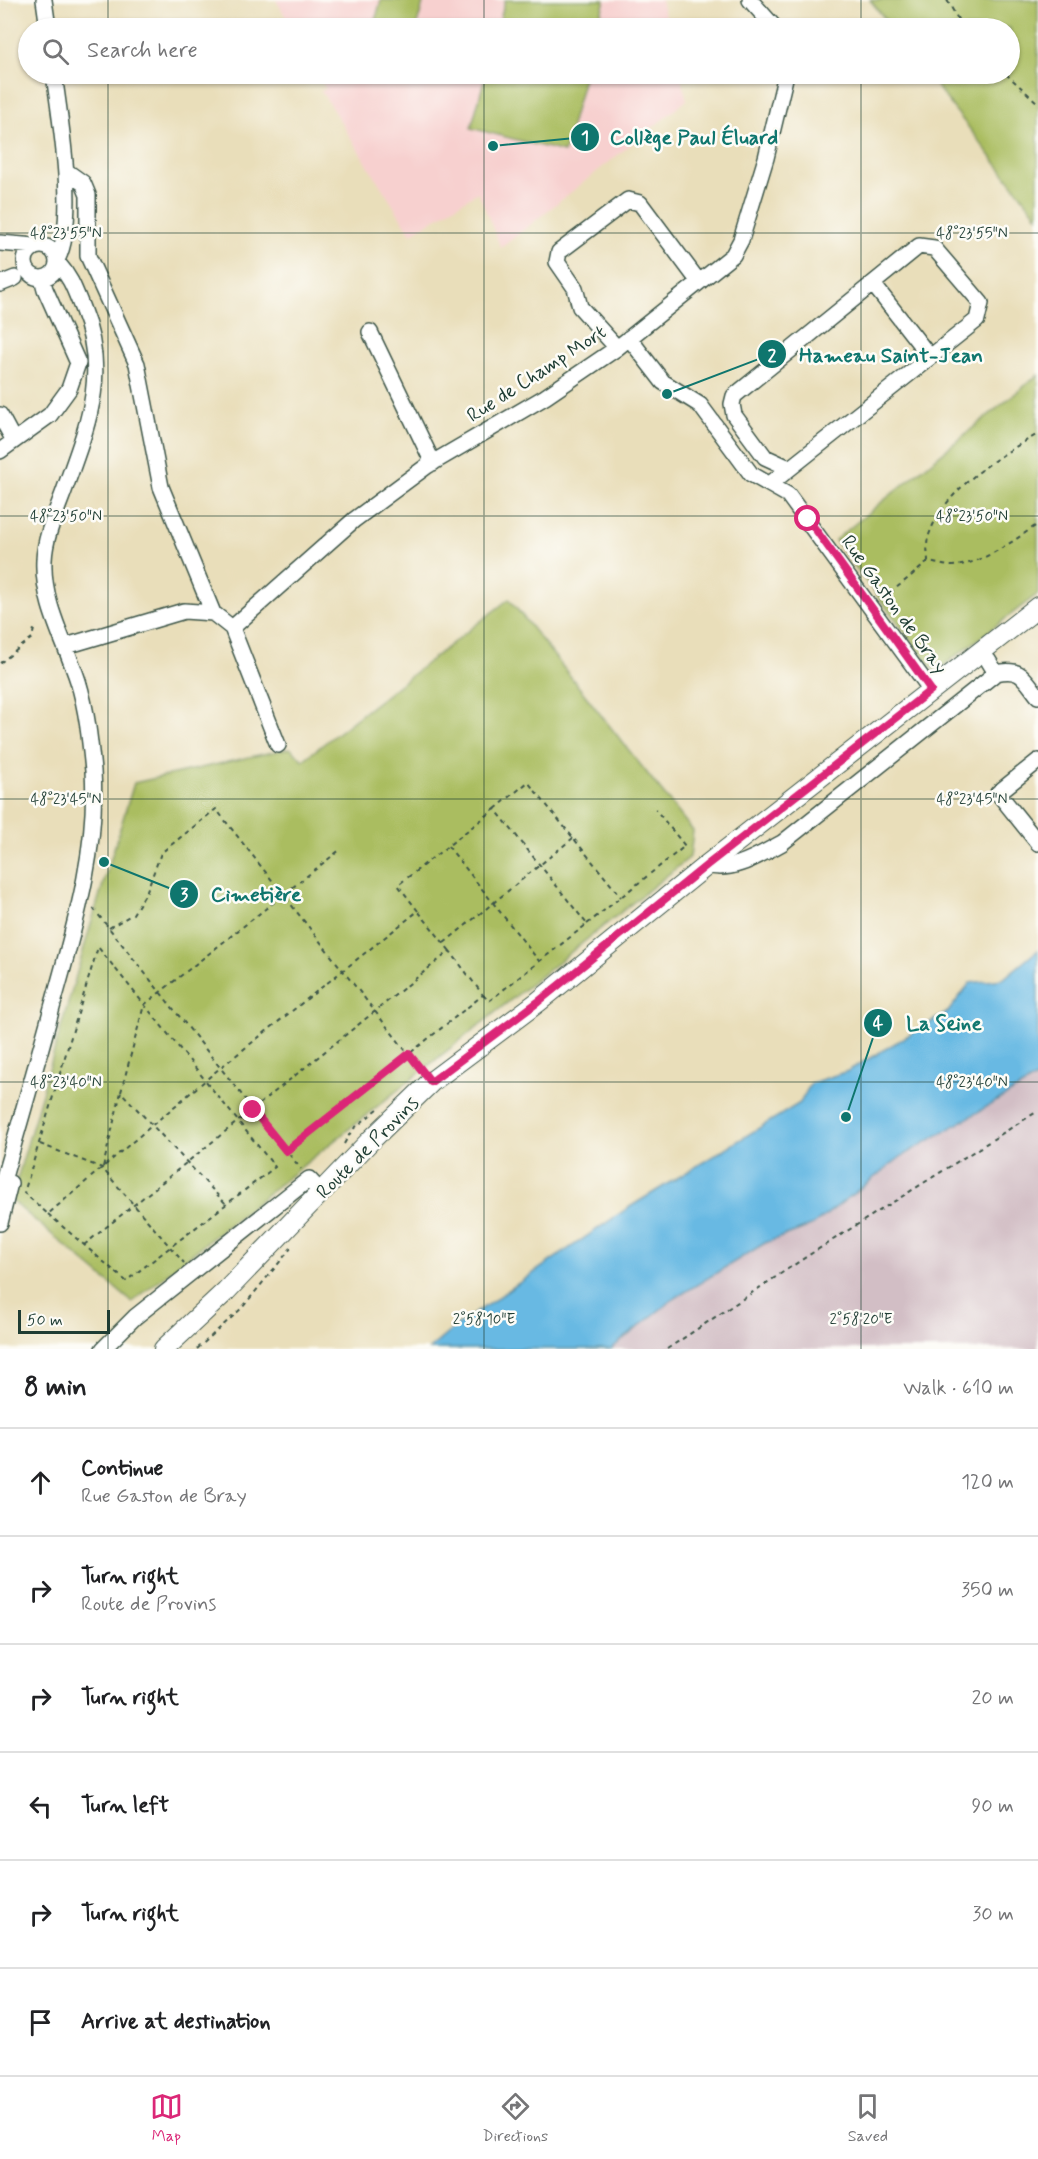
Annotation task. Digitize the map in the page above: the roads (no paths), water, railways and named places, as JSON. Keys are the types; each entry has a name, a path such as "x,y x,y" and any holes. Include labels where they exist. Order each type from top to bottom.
{"main road":[{"name":"Route de Provins","path":"164,1349 226,1291 315,1186 431,1082 538,1002 707,865 1038,607"}],"street":[{"path":"44,0 47,18"},
{"path":"750,0 766,18"},
{"path":"45,277 55,270 66,232 66,171 55,84"},
{"name":"Rue de Champ Mort","path":"232,628 354,519 433,463 545,397 623,343 734,255 741,240 774,130 784,84"},
{"path":"66,171 82,183 88,195 88,256 137,364 161,487 213,613 232,628 278,745"},
{"name":"Rue Gaston de Bray","path":"699,282 640,203 628,200 559,252 557,262 575,288 580,307 623,343 663,382 700,405 751,474 788,495 808,519 931,690"},
{"path":"65,218 58,232 40,246 28,251 24,259 27,271 35,277 45,277 78,296"},
{"path":"0,1223 86,914 102,833 102,806 85,709 71,646 46,593 44,557 48,536 86,431 92,403 96,369 91,330 70,276 57,261 53,250 40,246 1,243"},
{"path":"1,243 24,259"},
{"path":"770,484 977,320 981,303 934,248 919,246 734,396 732,404 734,415 765,457 789,468"},
{"path":"0,451 50,415 69,389 78,363 45,289 45,277"},
{"path":"0,284 15,278"},
{"path":"873,284 930,357"},
{"path":"370,332 433,463"},
{"path":"0,416 14,441"},
{"path":"71,646 184,611 213,613"},
{"path":"980,652 996,673"},
{"path":"707,865 719,869 748,861 782,843 996,673 1008,670 1021,674 1038,696"},
{"path":"1038,761 998,793 1038,843"},
{"path":"0,1191 65,962 102,806"},
{"path":"103,1349 135,1317 192,1272 315,1186"}],"water":[{"path":"1038,950 1038,1077 902,1156 813,1225 765,1243 672,1300 611,1349 429,1349 455,1327 628,1208 800,1103 811,1083 848,1071 948,1012 970,983 1003,979"}],"place":[{"name":"Collège Paul Éluard","path":"493,146"},
{"name":"Hameau Saint-Jean","path":"667,394"},
{"name":"Cimetière","path":"104,862"},
{"name":"La Seine","path":"846,1117"}]}
